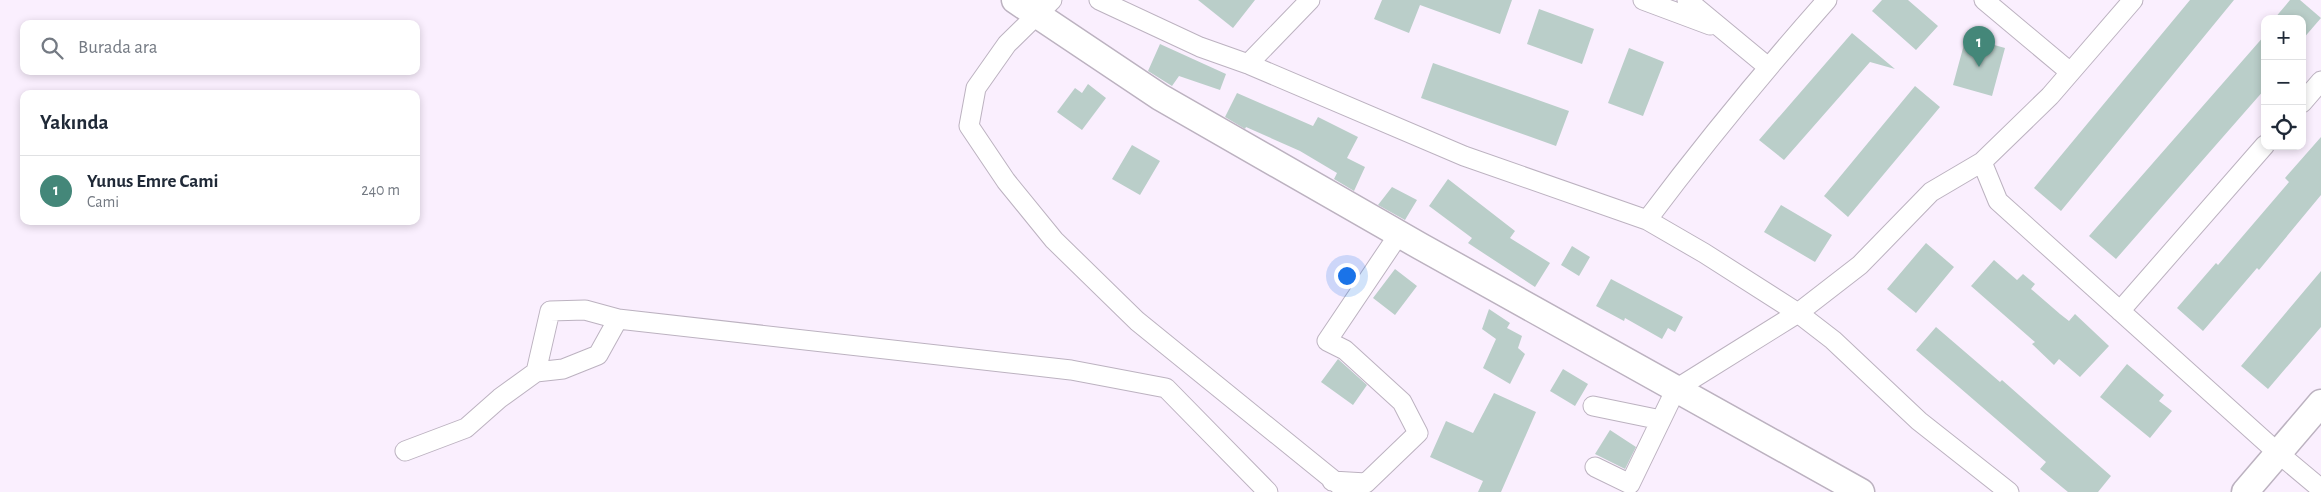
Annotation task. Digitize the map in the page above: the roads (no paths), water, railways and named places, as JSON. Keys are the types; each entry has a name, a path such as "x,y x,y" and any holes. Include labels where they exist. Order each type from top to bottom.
{"street":[{"path":"1100,0 1200,47 1248,64 1464,156 1647,220 1704,253 1798,313 1833,340 1919,421 2009,492"},
{"path":"1248,64 1310,0"},
{"path":"1643,0 1722,29"},
{"path":"1687,0 1768,67"},
{"path":"1647,220 1706,142 1827,0"},
{"path":"1984,0 2070,72"},
{"path":"1595,467 1630,484 1676,389 1798,313 1860,265 1931,192 1982,162 2050,96 2133,0"},
{"path":"1348,492 1332,481 1137,321 1054,240 1006,181 969,126 976,88 1034,5 1160,97 1399,234 1861,492"},
{"path":"2306,98 2321,81"},
{"path":"2120,311 2261,150"},
{"path":"1982,162 1998,201 2278,453 2321,489"},
{"path":"1332,481 1366,482 1418,433 1402,402 1345,350 1327,341 1399,234"},
{"path":"536,372 550,311 585,310 618,319 1071,370 1166,388 1268,492"},
{"path":"405,451 466,428 500,398 536,372 563,369 598,355 618,319"},
{"path":"2245,492 2321,403"},
{"path":"1593,406 1661,420"}],"place":[{"name":"Yunus Emre Cami","path":"1979,67"}]}
